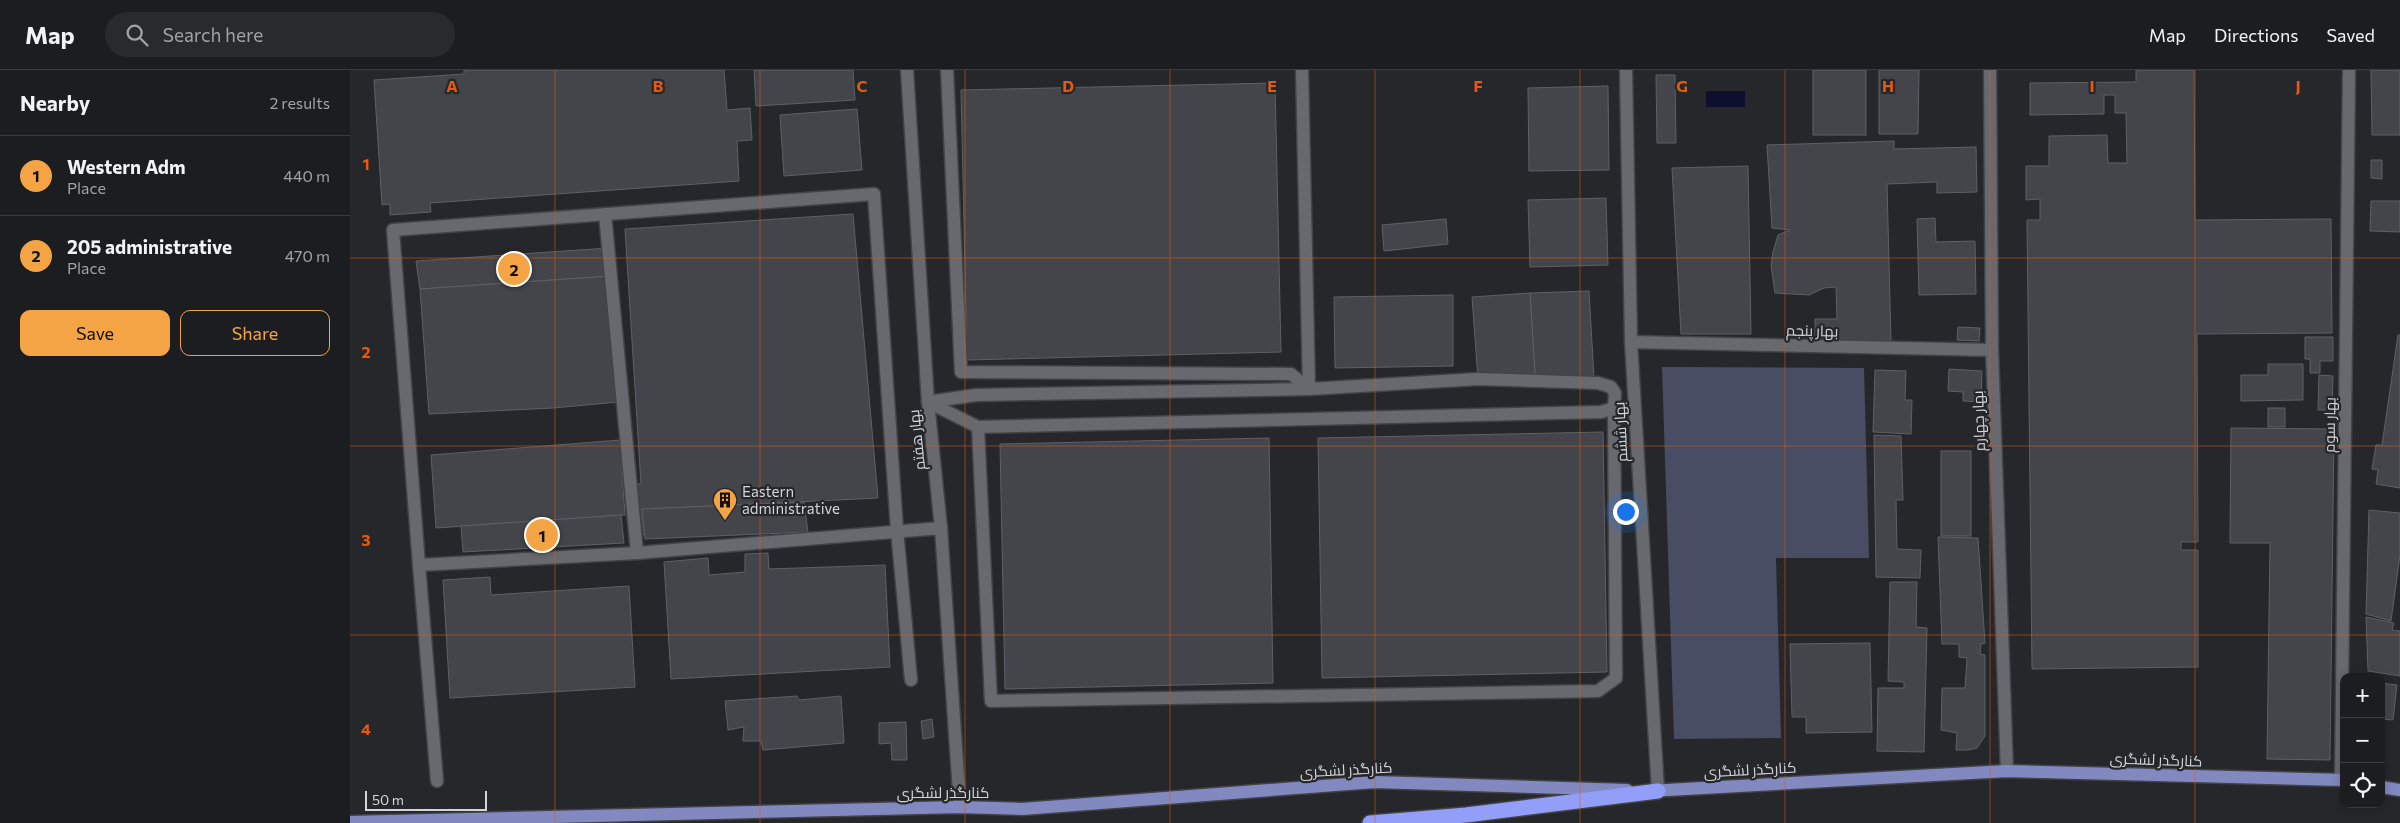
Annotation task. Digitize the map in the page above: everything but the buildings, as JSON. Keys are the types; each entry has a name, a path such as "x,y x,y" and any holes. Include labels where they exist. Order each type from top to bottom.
{"highway":[{"path":"1370,823 1466,815 1658,791"}],"main road":[{"name":"کنارگذر لشگری","path":"350,822 960,807 1022,809 1375,782 1658,791 2006,771 2340,780"},
{"path":"2385,787 2400,790"}],"street":[{"name":"بهار هفتم","path":"907,70 928,402 941,528 960,807"},
{"path":"947,70 961,372 1291,374 1309,389"},
{"path":"1302,70 1309,389"},
{"name":"بهار ششم","path":"1626,70 1631,342 1658,791"},
{"name":"بهار چهارم","path":"1990,70 1992,350 2006,771"},
{"name":"بهار سوم","path":"2342,763 2349,70"},
{"path":"437,781 393,230 874,194 897,530 911,680"},
{"path":"605,214 637,553"},
{"name":"بهار پنجم","path":"1631,342 1992,350"},
{"path":"928,402 976,395 1309,389 1478,379 1598,383 1610,387 1615,393 1616,678 1598,691 991,701 978,427"},
{"path":"928,402 978,427 1601,412 1614,408"},
{"path":"419,565 637,553 897,530 941,528"}],"shaded area":[{"path":"1706,91 1745,91 1745,107 1706,107"},
{"path":"1662,367 1864,368 1869,558 1776,558 1781,738 1674,739"}],"place":[{"name":"205 administrative","path":"514,269"},
{"name":"Eastern administrative","path":"725,521"},
{"name":"Western Adm","path":"542,535"}]}
